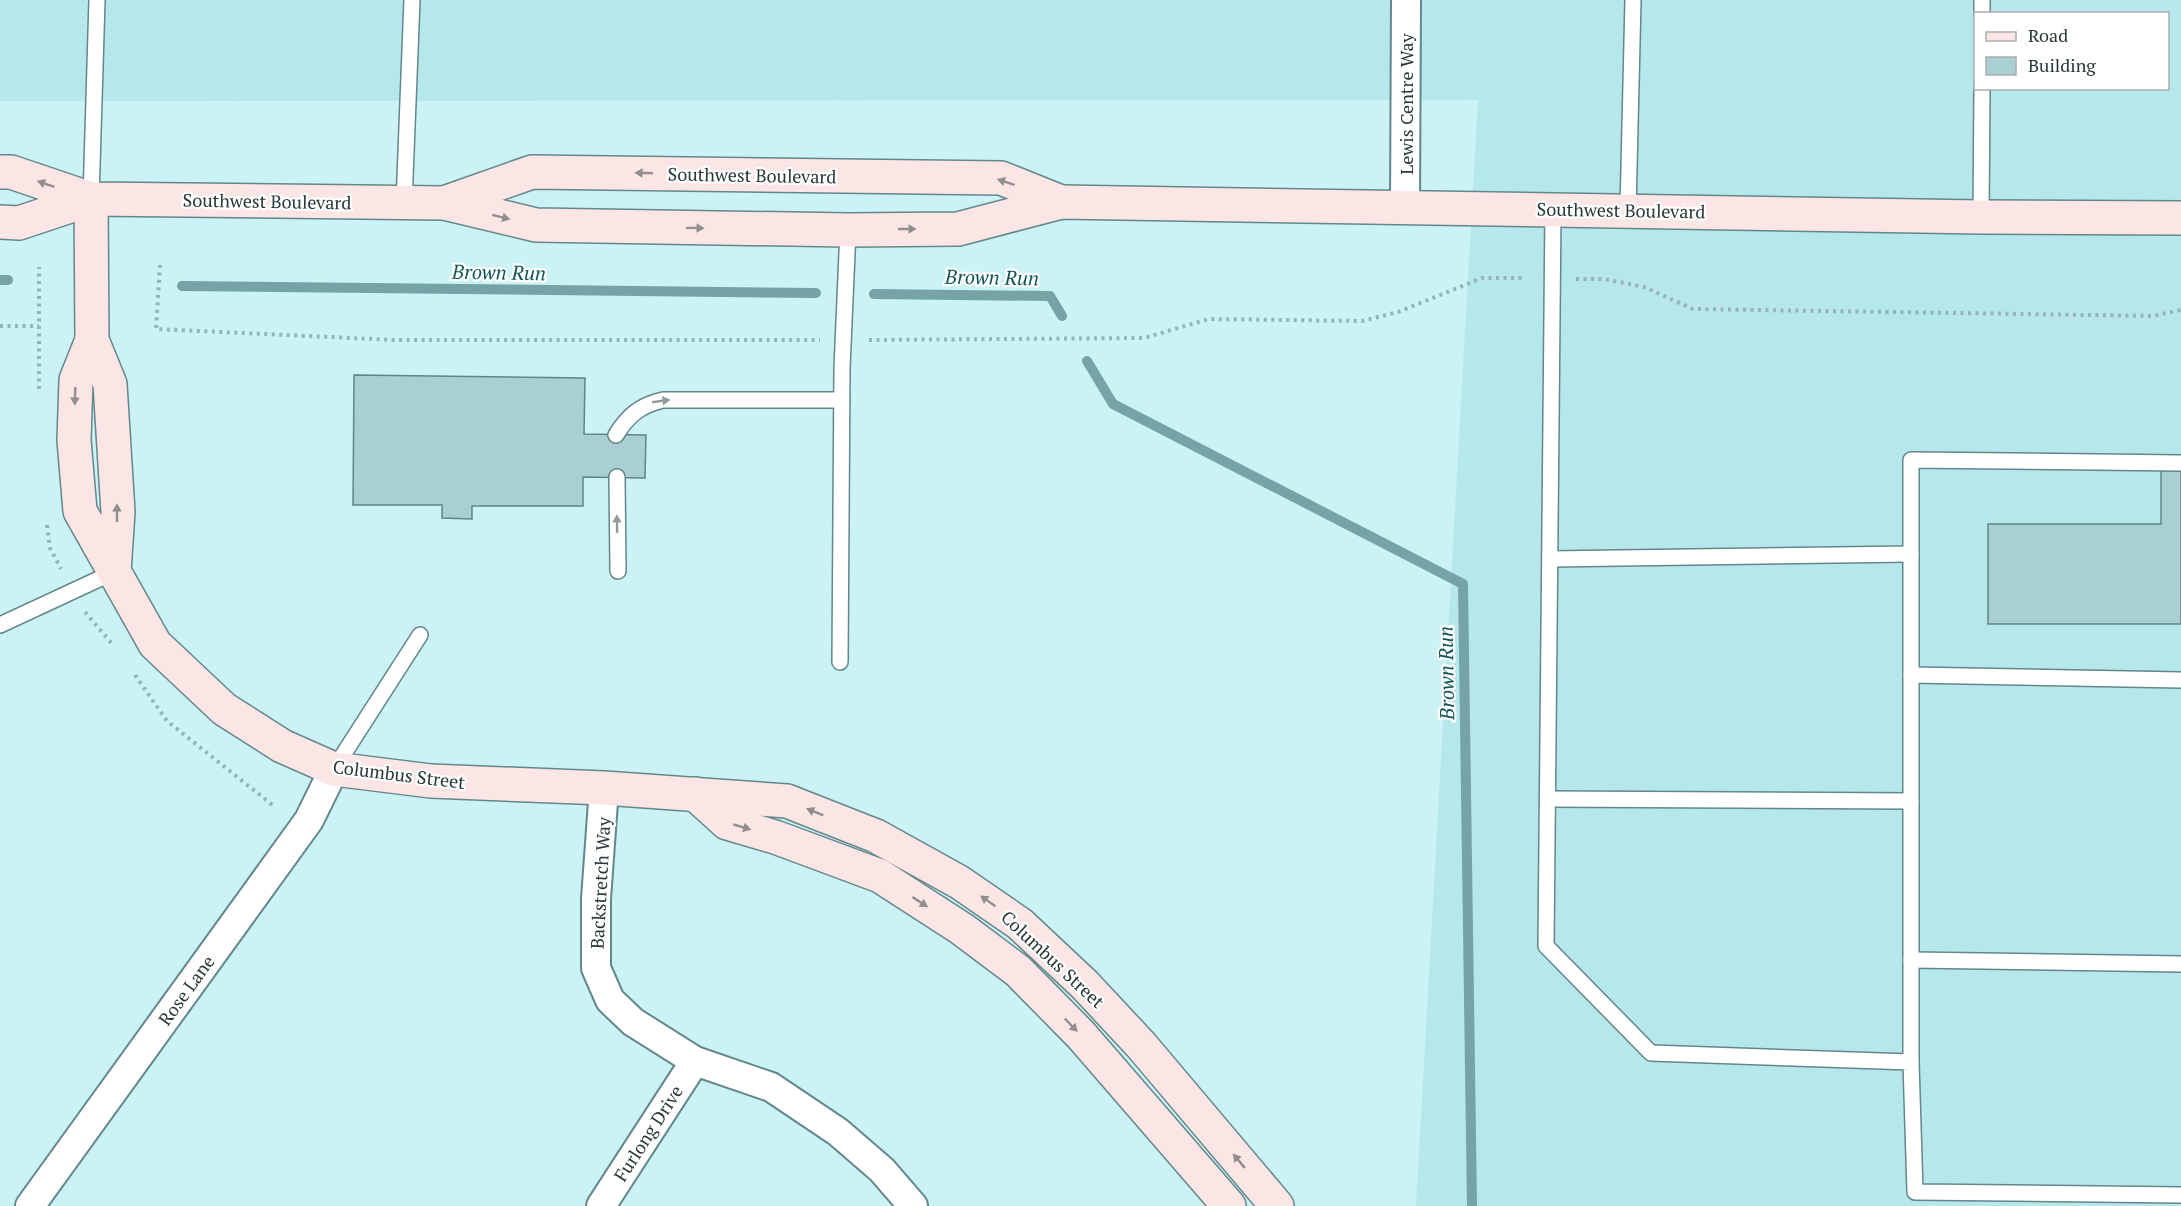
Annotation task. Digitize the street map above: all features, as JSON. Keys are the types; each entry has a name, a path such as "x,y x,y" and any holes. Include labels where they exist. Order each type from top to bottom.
{"street":[{"name":"Lewis Centre Way","path":"1405,207 1406,0"},
{"name":"Southwest Boulevard","path":"0,172 11,172 91,199 444,203 536,225 848,230 958,229 1061,202 1981,217 2181,218"},
{"name":"Southwest Boulevard","path":"444,203 532,172 1000,178 1061,202"},
{"name":"Southwest Boulevard","path":"0,222 20,223 91,199"},
{"path":"91,199 92,340 111,384 118,512 114,572"},
{"name":"Columbus Street","path":"114,572 155,644 224,709 282,746 334,769 431,781 604,788 787,801 864,832 959,882 1020,924 1085,985 1141,1045 1277,1206"},
{"name":"Rose Lane","path":"30,1206 309,820 334,769"},
{"name":"Backstretch Way","path":"604,788 596,899 596,968 610,1000 633,1022 695,1061 771,1087 838,1132 882,1170 914,1206"},
{"name":"Columbus Street","path":"695,794 727,823 775,837 880,876 962,929 1018,971 1080,1035 1229,1206"},
{"name":"Furlong Drive","path":"601,1206 695,1061"}],"lane":[{"path":"91,199 97,0"},
{"path":"404,203 412,0"},
{"path":"1628,210 1633,0"},
{"path":"1981,217 1982,90"},
{"path":"1553,210 1546,946 1651,1053 1911,1062"},
{"path":"840,662 843,339 848,230"},
{"path":"616,435 633,412 648,403 663,400 842,400"},
{"path":"2181,463 1911,460 1911,1062 1915,1192 2181,1195"},
{"path":"617,477 618,571"},
{"path":"1550,559 1911,554"},
{"path":"0,624 114,572"},
{"path":"334,769 420,635"},
{"path":"1911,675 2181,680"},
{"path":"1548,799 1911,801"},
{"path":"1911,960 2181,964"}],"path":[{"path":"160,265 156,329 394,340 1144,338 1209,319 1362,321 1398,312 1482,278 1604,279 1644,287 1693,309 2152,316 2181,310"},
{"path":"0,326 39,326"}],"shaded area":[{"path":"0,0 2181,0 2181,1206 1416,1206 1478,100 0,101"}],"building":[{"path":"354,375 585,378 584,434 646,435 645,478 583,477 583,506 472,506 472,519 442,518 442,505 353,505"},
{"path":"2161,468 2181,468 2181,624 1988,624 1988,524 2161,524"}],"waterway":[{"name":"Brown Run","path":"0,280 8,280"},
{"name":"Brown Run","path":"182,286 816,293"},
{"name":"Brown Run","path":"874,294 1050,296 1062,316"},
{"name":"Brown Run","path":"1087,361 1113,404 1463,584 1472,1206"}]}
